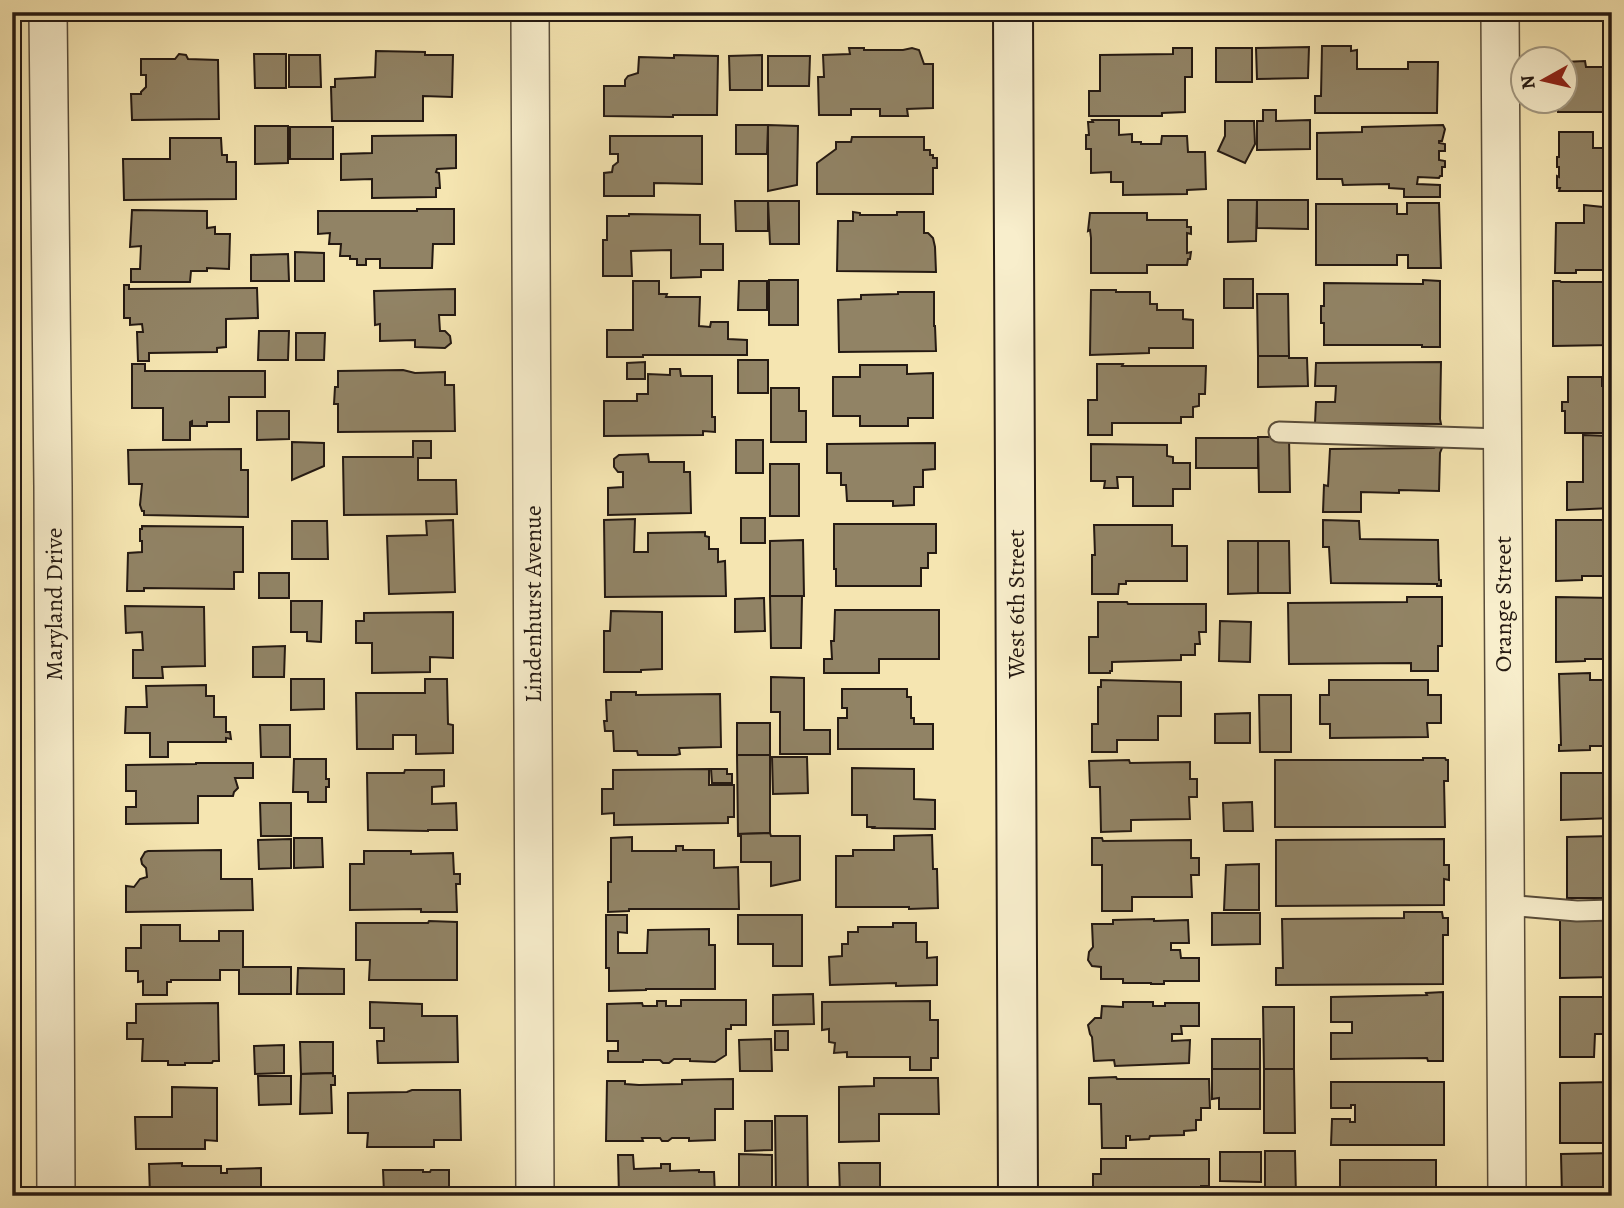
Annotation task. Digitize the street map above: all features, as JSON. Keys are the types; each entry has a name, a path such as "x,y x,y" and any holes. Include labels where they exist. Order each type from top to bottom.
{"street":[{"name":"Maryland Drive","path":"48,12 56,1196"},
{"name":"Lindenhurst Avenue","path":"530,12 535,1196"},
{"name":"West 6th Street","path":"1013,12 1018,1196"},
{"name":"Orange Street","path":"1500,12 1507,1196"}],"lane":[{"path":"1279,432 1502,439"},
{"path":"1506,905 1577,911 1612,910"}],"building":[{"path":"1322,46 1351,46 1351,51 1357,50 1357,69 1408,69 1408,62 1438,62 1437,113 1315,113 1315,96 1321,96"},
{"path":"1309,47 1308,78 1257,79 1256,48"},
{"path":"849,48 919,50 924,64 933,64 933,108 907,109 908,116 880,116 880,109 851,109 851,115 819,115 818,77 824,77 823,55 850,54"},
{"path":"1173,48 1192,48 1192,77 1185,77 1185,112 1162,113 1162,116 1089,116 1089,91 1100,91 1100,55 1173,54"},
{"path":"1216,48 1252,48 1252,82 1216,82"},
{"path":"376,51 453,55 452,97 423,96 423,121 332,121 331,87 335,87 335,79 375,77"},
{"path":"179,54 186,55 188,59 218,60 219,119 132,120 131,94 141,94 146,87 146,75 141,75 141,59 175,59"},
{"path":"254,54 286,54 286,88 255,88"},
{"path":"289,55 320,55 321,87 289,87"},
{"path":"674,55 718,56 717,115 604,116 604,86 625,86 628,76 638,73 639,57 674,58"},
{"path":"762,55 762,90 730,90 729,56"},
{"path":"768,56 810,56 809,86 768,86"},
{"path":"1578,61 1585,61 1586,67 1612,67 1612,112 1578,112"},
{"path":"1263,110 1276,110 1276,121 1310,120 1310,149 1257,150 1257,121 1263,121"},
{"path":"1092,120 1119,120 1119,135 1132,134 1132,142 1141,144 1161,144 1162,136 1187,136 1188,152 1205,152 1206,189 1187,190 1187,194 1123,195 1123,182 1111,182 1111,172 1091,173 1091,149 1086,149 1086,135 1089,135 1088,122 1093,122"},
{"path":"1225,121 1254,121 1255,144 1245,163 1218,151 1225,136"},
{"path":"736,125 768,125 767,154 736,154"},
{"path":"768,125 798,126 797,185 768,191"},
{"path":"1443,125 1445,129 1442,141 1439,141 1445,144 1445,151 1439,151 1439,160 1445,161 1442,176 1418,177 1417,184 1440,185 1440,197 1404,197 1404,189 1389,188 1389,184 1343,185 1342,179 1317,179 1317,133 1362,132 1362,127"},
{"path":"255,126 288,126 288,163 255,164"},
{"path":"290,127 333,127 333,159 290,159"},
{"path":"1559,132 1593,132 1593,148 1612,148 1612,191 1559,191"},
{"path":"456,135 456,168 437,169 440,188 436,188 436,197 372,198 372,179 341,180 341,154 372,153 372,136"},
{"path":"610,136 702,136 702,184 654,183 654,196 604,196 604,173 612,172 613,166 618,162 618,154 610,154"},
{"path":"852,137 924,137 924,150 930,150 930,155 937,158 937,168 933,168 933,194 817,194 817,163 836,149 836,142 851,142"},
{"path":"170,138 221,138 222,155 227,155 227,162 236,162 236,199 124,200 123,159 170,159"},
{"path":"1228,200 1257,200 1256,241 1228,242"},
{"path":"1257,200 1308,200 1308,229 1257,228"},
{"path":"735,201 768,201 768,231 736,231"},
{"path":"768,201 799,201 799,244 770,244"},
{"path":"1407,203 1439,203 1441,268 1408,268 1408,255 1397,255 1397,265 1316,265 1316,204 1397,204 1397,214 1407,214"},
{"path":"1584,205 1612,208 1612,270 1555,273 1556,223 1584,223"},
{"path":"454,209 454,244 433,244 432,268 380,268 380,259 366,259 366,265 357,265 357,259 340,256 341,244 329,244 330,233 318,234 318,211"},
{"path":"132,210 207,211 207,228 215,227 215,234 230,234 229,269 207,268 207,271 191,271 190,282 131,282 131,269 140,269 141,246 130,247"},
{"path":"853,212 860,215 897,215 897,212 924,212 924,233 933,238 936,272 837,271 838,221 853,221"},
{"path":"1090,213 1147,213 1147,220 1187,220 1187,227 1191,227 1191,234 1187,233 1187,253 1191,252 1190,259 1187,265 1147,265 1147,273 1091,273 1091,238 1090,230 1088,231"},
{"path":"700,215 700,244 723,244 723,270 701,270 701,277 671,278 671,250 631,251 632,276 603,276 603,240 607,240 607,216"},
{"path":"295,252 324,253 324,281 295,281"},
{"path":"288,254 289,281 251,281 251,255"},
{"path":"1224,279 1253,279 1253,308 1224,308"},
{"path":"769,280 798,280 798,325 769,325"},
{"path":"1423,280 1440,281 1440,347 1324,345 1321,306 1324,306 1324,283 1423,284"},
{"path":"633,281 659,281 659,294 667,294 666,297 700,297 699,326 710,327 711,322 728,322 728,339 747,340 747,355 607,357 607,330 633,330"},
{"path":"739,281 767,281 767,310 738,310"},
{"path":"1553,281 1612,282 1612,345 1553,346"},
{"path":"124,285 129,285 129,289 257,288 258,318 226,319 226,347 217,348 217,352 149,353 149,361 138,361 137,332 143,332 142,324 130,325 130,318 124,318"},
{"path":"455,289 455,315 439,315 440,331 445,331 450,336 451,343 445,348 415,347 415,340 380,341 380,324 375,325 374,291"},
{"path":"1091,290 1150,292 1150,304 1157,304 1157,310 1183,310 1183,319 1193,320 1193,348 1149,348 1149,353 1090,355"},
{"path":"898,292 934,292 936,351 839,352 838,300"},
{"path":"1257,294 1288,294 1289,356 1258,356"},
{"path":"259,331 289,331 288,360 258,360"},
{"path":"296,333 325,333 324,360 296,360"},
{"path":"1258,356 1307,358 1308,386 1258,387"},
{"path":"738,360 768,360 768,393 738,393"},
{"path":"645,362 645,379 627,379 627,363"},
{"path":"1441,362 1441,424 1315,423 1316,402 1335,402 1336,386 1315,386 1316,363"},
{"path":"132,364 145,364 145,371 265,371 265,397 229,397 229,422 207,422 207,426 192,426 192,421 190,440 163,440 163,408 132,408"},
{"path":"1097,364 1206,366 1205,394 1199,394 1199,406 1193,407 1193,417 1181,417 1181,423 1112,423 1112,435 1088,435 1088,400 1097,400"},
{"path":"860,365 907,365 907,374 933,373 933,418 908,418 908,426 860,426 860,416 833,416 833,377 860,377"},
{"path":"670,369 680,369 681,376 712,376 712,417 715,417 715,432 703,431 703,435 604,436 604,401 637,401 637,394 648,394 648,374 670,375"},
{"path":"403,370 415,373 445,372 445,385 454,385 455,431 338,432 338,404 334,404 338,371"},
{"path":"1568,377 1602,377 1602,386 1612,386 1612,433 1565,433 1565,411 1562,411 1562,402 1568,402"},
{"path":"771,388 799,388 799,411 806,411 806,442 771,442"},
{"path":"257,411 289,411 289,439 257,440"},
{"path":"1583,435 1609,436 1609,448 1612,448 1612,508 1567,510 1567,482 1583,482"},
{"path":"1258,437 1289,437 1290,492 1259,492"},
{"path":"1196,438 1258,438 1258,468 1196,468"},
{"path":"736,440 763,440 763,473 736,473"},
{"path":"413,441 431,441 431,458 418,458 418,480 456,480 457,514 344,515 343,457 413,457"},
{"path":"292,442 324,443 324,466 292,480"},
{"path":"935,443 935,469 923,470 923,487 914,487 914,505 893,506 893,501 847,501 846,485 841,485 841,473 827,473 827,444"},
{"path":"1091,444 1167,445 1167,456 1173,457 1173,463 1190,463 1190,489 1173,489 1173,506 1133,506 1133,477 1117,477 1118,488 1104,488 1105,481 1091,481"},
{"path":"1437,445 1442,448 1439,491 1361,492 1361,512 1323,512 1330,449 1434,448"},
{"path":"241,449 241,470 248,470 248,517 144,515 140,505 142,484 129,484 128,450"},
{"path":"648,454 649,462 684,462 684,472 690,472 691,513 608,515 608,488 623,487 623,472 618,472 614,467 614,459 619,455"},
{"path":"770,464 799,464 799,516 770,516"},
{"path":"741,518 765,518 765,543 741,543"},
{"path":"635,519 634,552 648,552 648,533 705,532 705,536 709,537 709,549 718,549 718,562 725,561 726,596 605,597 604,520"},
{"path":"453,520 455,592 389,594 387,536 427,535 426,521"},
{"path":"1323,520 1359,521 1360,539 1438,540 1441,586 1331,583 1329,547 1323,547"},
{"path":"1556,520 1612,520 1612,576 1582,576 1582,580 1556,581"},
{"path":"292,521 327,521 328,559 292,559"},
{"path":"834,524 936,524 936,553 928,553 928,568 921,568 921,586 836,586"},
{"path":"1094,525 1172,525 1172,546 1187,546 1187,581 1126,581 1126,584 1119,584 1118,594 1092,594"},
{"path":"142,526 243,527 243,572 234,572 234,589 144,588 144,591 127,591 128,553 142,552"},
{"path":"803,540 804,596 770,596 770,541"},
{"path":"1228,541 1258,541 1258,593 1228,594"},
{"path":"1258,541 1289,541 1290,593 1258,593"},
{"path":"259,573 289,573 289,598 259,598"},
{"path":"770,596 802,596 801,648 771,648"},
{"path":"1407,597 1442,597 1442,646 1438,646 1438,671 1411,671 1411,663 1289,664 1288,603 1407,602"},
{"path":"1556,597 1612,598 1612,659 1556,662"},
{"path":"764,598 765,631 735,632 735,599"},
{"path":"291,601 322,601 321,642 307,641 307,632 291,632"},
{"path":"1098,602 1206,604 1206,632 1199,632 1200,644 1195,644 1195,655 1181,655 1181,660 1112,662 1110,673 1089,673 1089,637 1098,637"},
{"path":"125,606 204,607 205,666 162,667 163,678 133,678 133,650 143,650 142,632 126,633"},
{"path":"835,610 939,610 939,659 879,659 879,673 824,673 824,659 832,659"},
{"path":"611,611 662,612 662,669 604,672 604,631 610,631"},
{"path":"453,612 453,658 430,657 430,672 372,673 372,643 356,643 356,621 364,621 364,613"},
{"path":"1220,621 1251,622 1250,662 1219,661"},
{"path":"285,646 284,677 253,677 253,647"},
{"path":"1590,673 1590,680 1612,680 1612,746 1559,751 1559,674"},
{"path":"771,677 804,678 804,730 830,730 830,754 780,754 780,712 771,712"},
{"path":"291,679 324,679 324,709 291,710"},
{"path":"425,679 447,679 448,724 453,725 453,753 416,754 416,735 393,735 393,749 357,749 356,693 425,693"},
{"path":"1101,680 1181,682 1181,716 1158,716 1158,740 1117,740 1117,752 1092,752 1092,724 1098,724 1098,687 1101,687"},
{"path":"1329,680 1428,680 1428,695 1441,695 1441,723 1427,723 1428,737 1330,738 1330,724 1320,724 1320,695 1329,695"},
{"path":"206,685 206,696 214,696 214,717 226,717 226,732 230,732 231,739 226,738 226,742 168,742 168,757 150,757 150,733 125,733 126,707 147,707 146,686"},
{"path":"842,689 907,689 907,697 911,697 911,718 914,718 914,724 933,724 933,749 838,749 838,718 847,718 847,708 842,708"},
{"path":"611,692 636,692 636,695 720,694 721,747 679,748 680,754 676,755 638,755 637,751 614,751 613,731 605,731 604,721 607,721 606,700 611,700"},
{"path":"1259,695 1291,695 1291,752 1260,752"},
{"path":"1250,713 1250,743 1215,743 1215,714"},
{"path":"737,723 770,723 770,755 737,755"},
{"path":"260,725 290,725 290,757 261,757"},
{"path":"737,755 770,755 770,833 738,834"},
{"path":"772,757 807,757 808,793 773,794"},
{"path":"294,759 326,759 326,779 329,779 329,787 326,787 326,802 308,802 308,792 293,792"},
{"path":"1129,760 1130,763 1190,762 1190,779 1197,779 1197,797 1189,797 1190,819 1131,820 1131,831 1101,832 1100,787 1090,787 1089,761"},
{"path":"1275,760 1448,760 1448,781 1444,781 1445,827 1275,827"},
{"path":"253,763 253,778 235,778 238,788 233,796 198,796 198,823 126,824 126,807 136,807 136,791 126,791 126,765"},
{"path":"852,768 914,769 914,799 935,800 935,829 867,827 867,815 852,815"},
{"path":"709,769 709,785 734,785 734,817 728,817 728,823 614,825 614,813 602,814 602,789 613,789 613,770"},
{"path":"711,769 727,769 727,774 732,774 732,783 712,783"},
{"path":"405,770 444,770 444,786 432,787 432,804 456,803 457,830 368,830 367,773 404,773"},
{"path":"1561,773 1612,773 1612,818 1561,820"},
{"path":"1252,802 1253,831 1224,831 1223,803"},
{"path":"260,803 291,803 291,836 261,836"},
{"path":"770,833 771,836 800,836 800,880 771,886 771,862 741,862 741,836 738,834"},
{"path":"932,835 933,869 937,869 938,908 836,907 836,856 853,856 853,850 894,850 894,836"},
{"path":"1612,836 1612,898 1567,898 1567,837"},
{"path":"632,837 632,851 676,851 676,846 683,846 683,850 714,850 714,868 738,867 739,909 629,909 608,912 611,838"},
{"path":"294,838 322,838 323,867 294,868"},
{"path":"1092,838 1102,838 1103,841 1191,840 1191,858 1199,858 1199,875 1191,875 1192,897 1132,897 1132,911 1102,911 1102,865 1092,865"},
{"path":"291,839 291,868 259,869 258,840"},
{"path":"1444,839 1444,865 1449,865 1449,880 1444,879 1444,905 1276,906 1276,840"},
{"path":"221,850 221,879 252,879 253,910 126,912 126,886 134,887 140,879 147,877 141,859 145,852"},
{"path":"364,851 453,853 454,874 460,874 460,884 456,884 457,912 421,912 421,909 350,910 350,864 364,864"},
{"path":"1259,864 1259,910 1224,910 1226,865"},
{"path":"1404,912 1442,912 1443,918 1448,918 1448,935 1443,935 1443,984 1276,985 1276,968 1283,968 1282,919 1404,918"},
{"path":"1212,913 1260,913 1260,944 1212,945"},
{"path":"606,915 627,915 627,933 618,932 618,953 647,953 648,930 709,929 709,945 715,945 715,989 609,991"},
{"path":"738,915 802,915 802,966 773,966 773,944 738,944"},
{"path":"1560,915 1612,915 1612,977 1560,978"},
{"path":"1113,920 1188,920 1189,943 1171,943 1171,950 1180,950 1181,958 1199,958 1199,981 1164,981 1164,984 1151,984 1123,983 1123,979 1101,979 1101,967 1092,966 1088,960 1093,947 1092,924 1113,924"},
{"path":"457,922 457,980 369,980 370,960 356,960 356,923"},
{"path":"893,923 916,923 916,942 927,942 927,958 937,957 937,985 830,985 829,957 842,956 842,944 848,944 848,932 858,932 858,927 893,927"},
{"path":"141,925 180,925 180,941 219,941 219,931 243,931 243,967 291,967 291,994 239,994 239,970 220,970 220,980 171,980 167,982 167,995 143,995 143,981 138,982 138,971 126,971 126,948 141,948"},
{"path":"298,968 344,969 344,994 297,994"},
{"path":"1443,992 1443,1061 1428,1061 1427,1058 1331,1059 1331,1033 1352,1033 1352,1022 1331,1022 1331,997 1427,995 1426,993"},
{"path":"813,994 814,1024 773,1025 773,995"},
{"path":"1560,997 1612,997 1612,1034 1595,1034 1594,1057 1560,1057"},
{"path":"681,1000 746,1000 746,1025 731,1025 731,1029 726,1029 726,1055 715,1062 674,1059 669,1063 660,1060 608,1062 608,1051 618,1051 618,1041 607,1041 607,1004 642,1003 643,1006 657,1006 657,1001 666,1001 666,1006 681,1006"},
{"path":"930,1001 930,1020 938,1020 938,1058 931,1058 931,1070 910,1070 910,1057 847,1057 847,1052 834,1053 835,1043 829,1042 829,1029 822,1030 822,1002"},
{"path":"370,1002 422,1004 422,1016 457,1016 458,1062 378,1063 377,1041 384,1041 384,1028 370,1028"},
{"path":"1123,1002 1153,1002 1153,1006 1165,1006 1165,1003 1199,1003 1199,1026 1181,1026 1182,1034 1172,1034 1172,1041 1190,1040 1189,1063 1115,1066 1114,1060 1094,1061 1088,1025 1095,1018 1101,1018 1102,1006 1123,1007"},
{"path":"218,1003 219,1061 168,1065 168,1061 142,1061 143,1039 127,1039 127,1023 136,1023 136,1004"},
{"path":"1263,1007 1294,1007 1294,1069 1264,1069"},
{"path":"775,1031 788,1031 788,1050 775,1050"},
{"path":"771,1039 772,1071 740,1071 739,1040"},
{"path":"1212,1039 1260,1039 1260,1069 1212,1069"},
{"path":"300,1042 333,1042 333,1073 301,1074"},
{"path":"284,1045 284,1073 255,1074 254,1046"},
{"path":"1212,1069 1260,1069 1260,1109 1219,1109 1219,1098 1212,1099"},
{"path":"1264,1069 1294,1069 1295,1133 1264,1133"},
{"path":"333,1073 335,1085 331,1085 332,1113 300,1114 301,1074"},
{"path":"258,1076 291,1076 291,1104 259,1105"},
{"path":"874,1078 938,1078 939,1114 879,1114 879,1141 839,1142 839,1087 874,1086"},
{"path":"1089,1078 1209,1079 1210,1108 1201,1108 1201,1120 1196,1120 1196,1130 1184,1131 1184,1135 1150,1136 1149,1139 1130,1140 1130,1136 1126,1136 1126,1148 1102,1148 1101,1104 1089,1104"},
{"path":"733,1079 733,1109 715,1109 715,1140 689,1141 689,1138 672,1138 662,1141 660,1138 642,1138 643,1141 606,1141 607,1081 625,1081 625,1084 639,1085 682,1084 682,1080"},
{"path":"1331,1082 1444,1082 1444,1145 1331,1145 1332,1119 1350,1119 1350,1122 1355,1122 1355,1105 1351,1105 1351,1108 1331,1108"},
{"path":"1612,1082 1612,1143 1560,1143 1560,1083"},
{"path":"172,1087 217,1088 217,1141 205,1140 205,1149 136,1149 135,1117 172,1117"},
{"path":"460,1090 461,1140 434,1140 434,1147 367,1147 368,1133 348,1133 348,1093"},
{"path":"775,1116 807,1116 808,1196 776,1196"},
{"path":"745,1121 772,1121 772,1150 745,1151"},
{"path":"1265,1151 1295,1151 1296,1196 1265,1196"},
{"path":"1220,1152 1261,1152 1261,1182 1220,1181"},
{"path":"1612,1153 1612,1196 1562,1196 1561,1154"},
{"path":"739,1154 772,1155 772,1196 739,1196"},
{"path":"618,1155 633,1155 634,1169 661,1168 661,1164 670,1164 670,1171 714,1172 715,1195 619,1196"},
{"path":"1101,1159 1209,1159 1209,1186 1201,1186 1201,1196 1093,1196 1093,1174 1101,1174"},
{"path":"1340,1160 1436,1160 1436,1196 1340,1196"},
{"path":"182,1163 182,1166 221,1166 221,1173 227,1173 227,1169 261,1168 261,1196 150,1196 149,1164"},
{"path":"839,1163 880,1163 880,1189 939,1189 939,1196 840,1196"},
{"path":"383,1170 449,1170 449,1193 458,1192 458,1196 366,1196 384,1193"}]}
